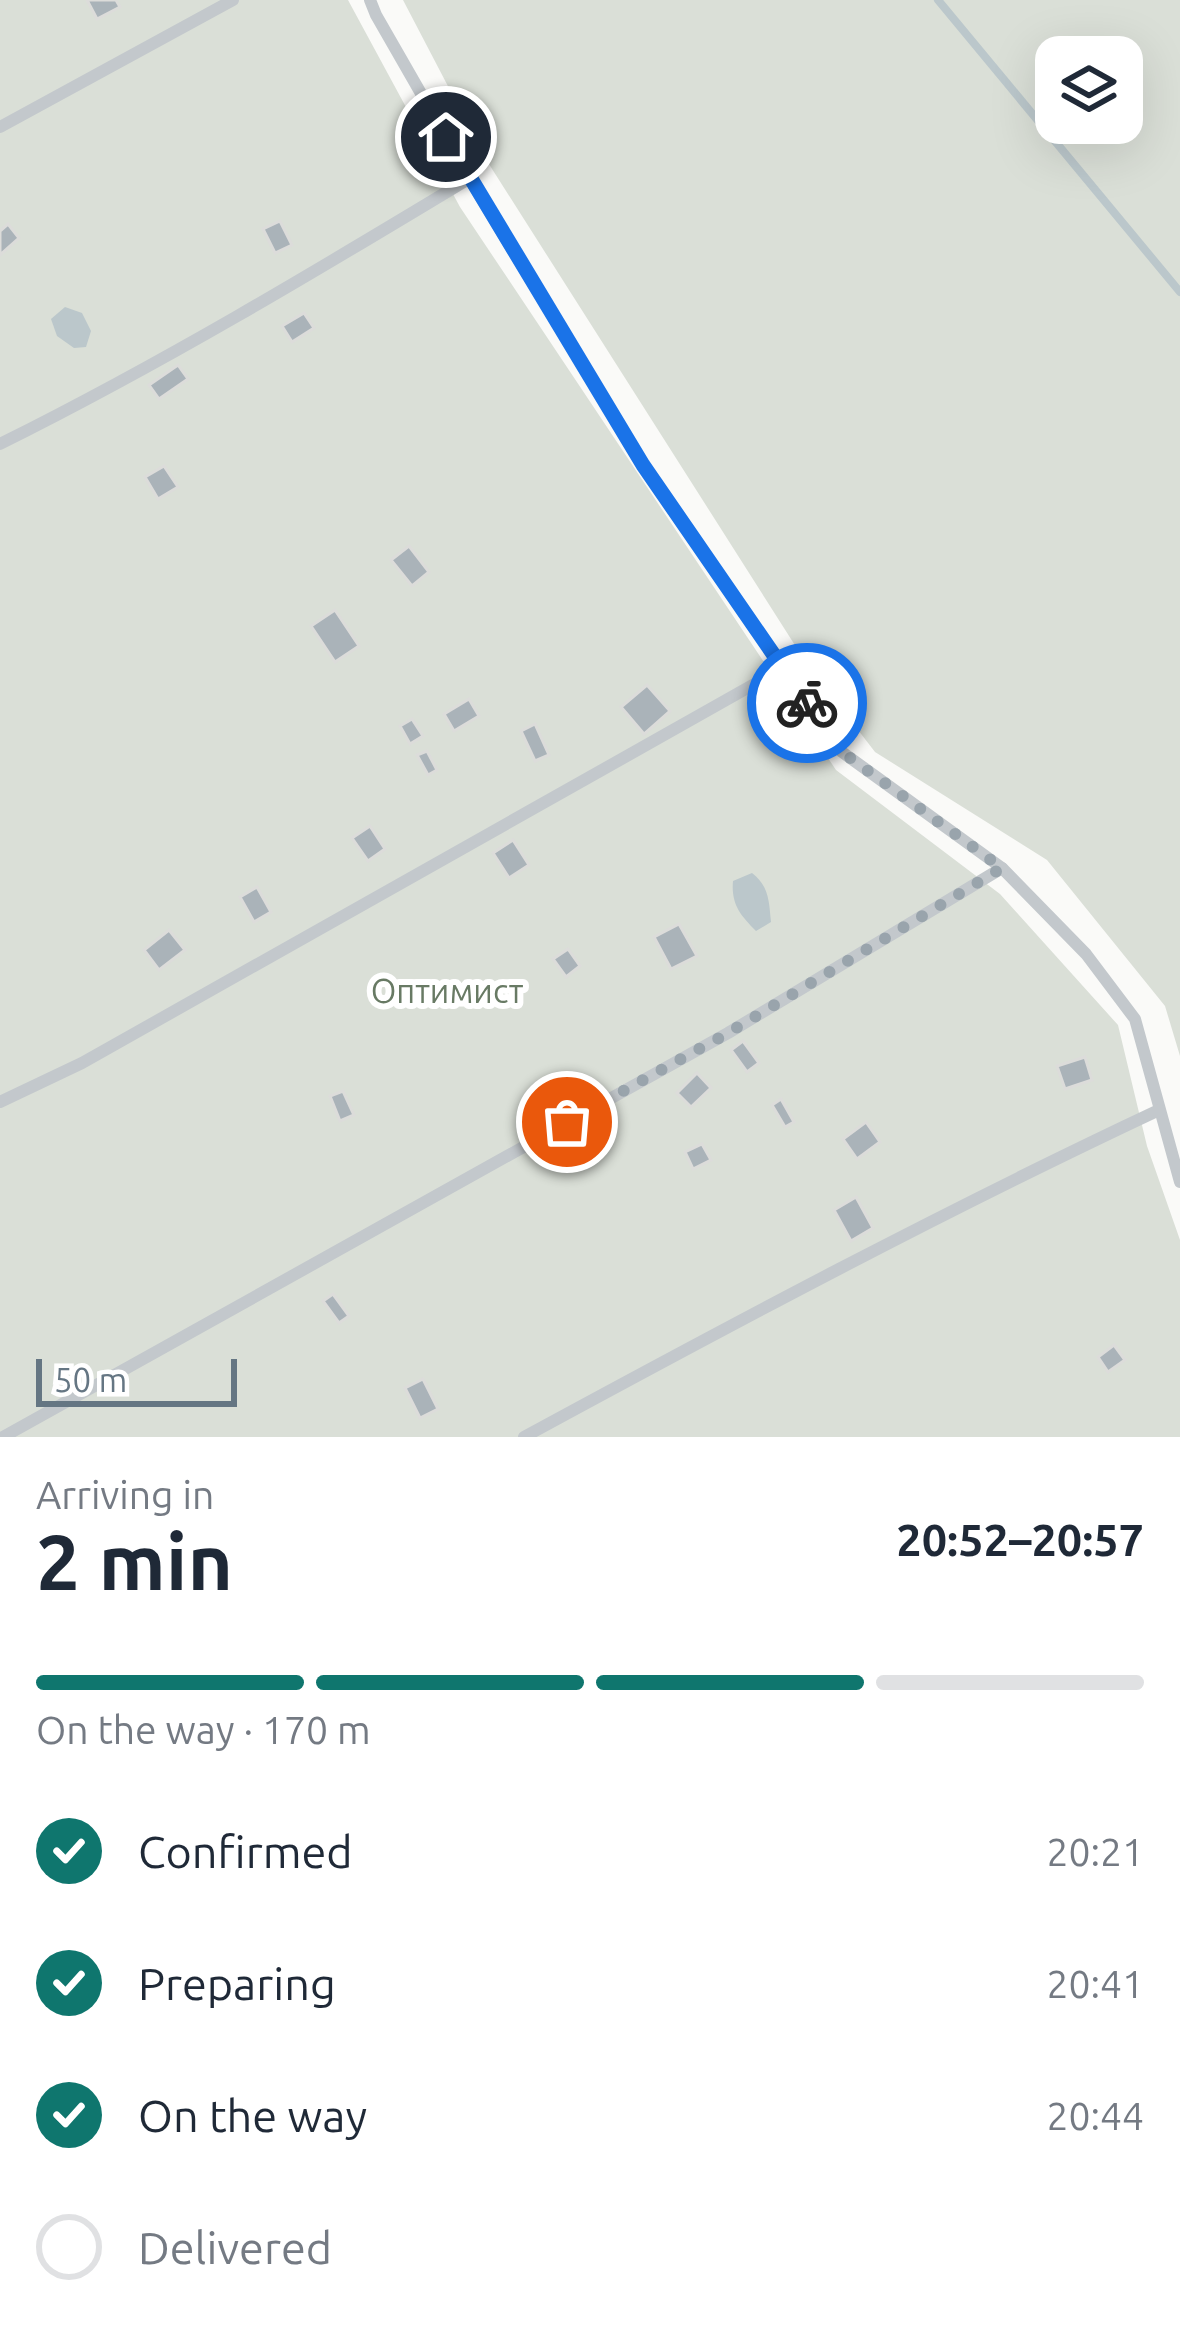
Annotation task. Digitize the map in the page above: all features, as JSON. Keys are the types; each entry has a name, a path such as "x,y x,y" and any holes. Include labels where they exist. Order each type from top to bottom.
{"lane":[{"path":"0,127 233,0"},
{"path":"370,0 470,178 643,465 842,752 1002,868 1085,954 1135,1019 1180,1183"},
{"path":"0,444 320,268 470,178"},
{"path":"0,1102 82,1063 782,668"},
{"path":"3,1437 728,1033 1002,868"},
{"path":"524,1437 1032,1170 1160,1110"}],"green space":[{"name":"Оптимист","path":"0,0 348,0 460,207 836,770 1000,894 1118,1025 1147,1146 1180,1240 1180,1437 0,1437"},
{"path":"403,0 1180,0 1180,1056 1165,1006 1047,860 875,752 805,661 487,161"}],"shaded area":[{"path":"65,307 82,313 91,331 86,347 74,348 57,336 51,319"},
{"path":"752,873 765,889 771,922 756,931 738,909 733,889 733,881"}],"building":[{"path":"87,0 116,0 120,7 97,19"},
{"path":"280,221 292,245 275,253 263,229"},
{"path":"8,224 19,238 0,255 0,231"},
{"path":"304,313 314,328 292,342 282,326"},
{"path":"178,365 188,379 159,399 149,385"},
{"path":"164,466 178,487 158,499 145,477"},
{"path":"409,546 429,572 412,586 391,560"},
{"path":"335,610 359,646 335,662 311,626"},
{"path":"647,685 670,711 644,734 621,707"},
{"path":"469,699 479,716 454,731 444,714"},
{"path":"412,719 423,736 410,744 400,726"},
{"path":"535,724 549,755 535,761 521,731"},
{"path":"427,751 437,770 428,775 417,755"},
{"path":"370,826 385,849 368,861 352,838"},
{"path":"513,840 529,865 509,878 493,853"},
{"path":"257,887 271,912 254,922 240,897"},
{"path":"679,924 697,956 671,969 654,937"},
{"path":"169,930 185,950 159,970 144,950"},
{"path":"568,949 580,966 566,977 553,959"},
{"path":"743,1041 759,1063 747,1072 731,1050"},
{"path":"1085,1057 1092,1080 1065,1089 1057,1066"},
{"path":"697,1073 711,1088 691,1107 677,1093"},
{"path":"343,1091 354,1115 340,1121 330,1096"},
{"path":"781,1099 794,1122 785,1127 772,1105"},
{"path":"866,1122 880,1142 857,1159 843,1139"},
{"path":"702,1144 711,1160 693,1169 685,1152"},
{"path":"856,1197 873,1228 851,1241 834,1210"},
{"path":"333,1294 349,1316 339,1323 323,1301"},
{"path":"1114,1345 1125,1360 1108,1372 1098,1357"},
{"path":"423,1379 438,1409 420,1418 405,1388"}],"waterway":[{"path":"938,0 1180,292"}],"way so far":[{"path":"567,1122 728,1033 1002,868 842,752 807,703"}],"route":[{"path":"446,137 643,465 807,703"}]}
